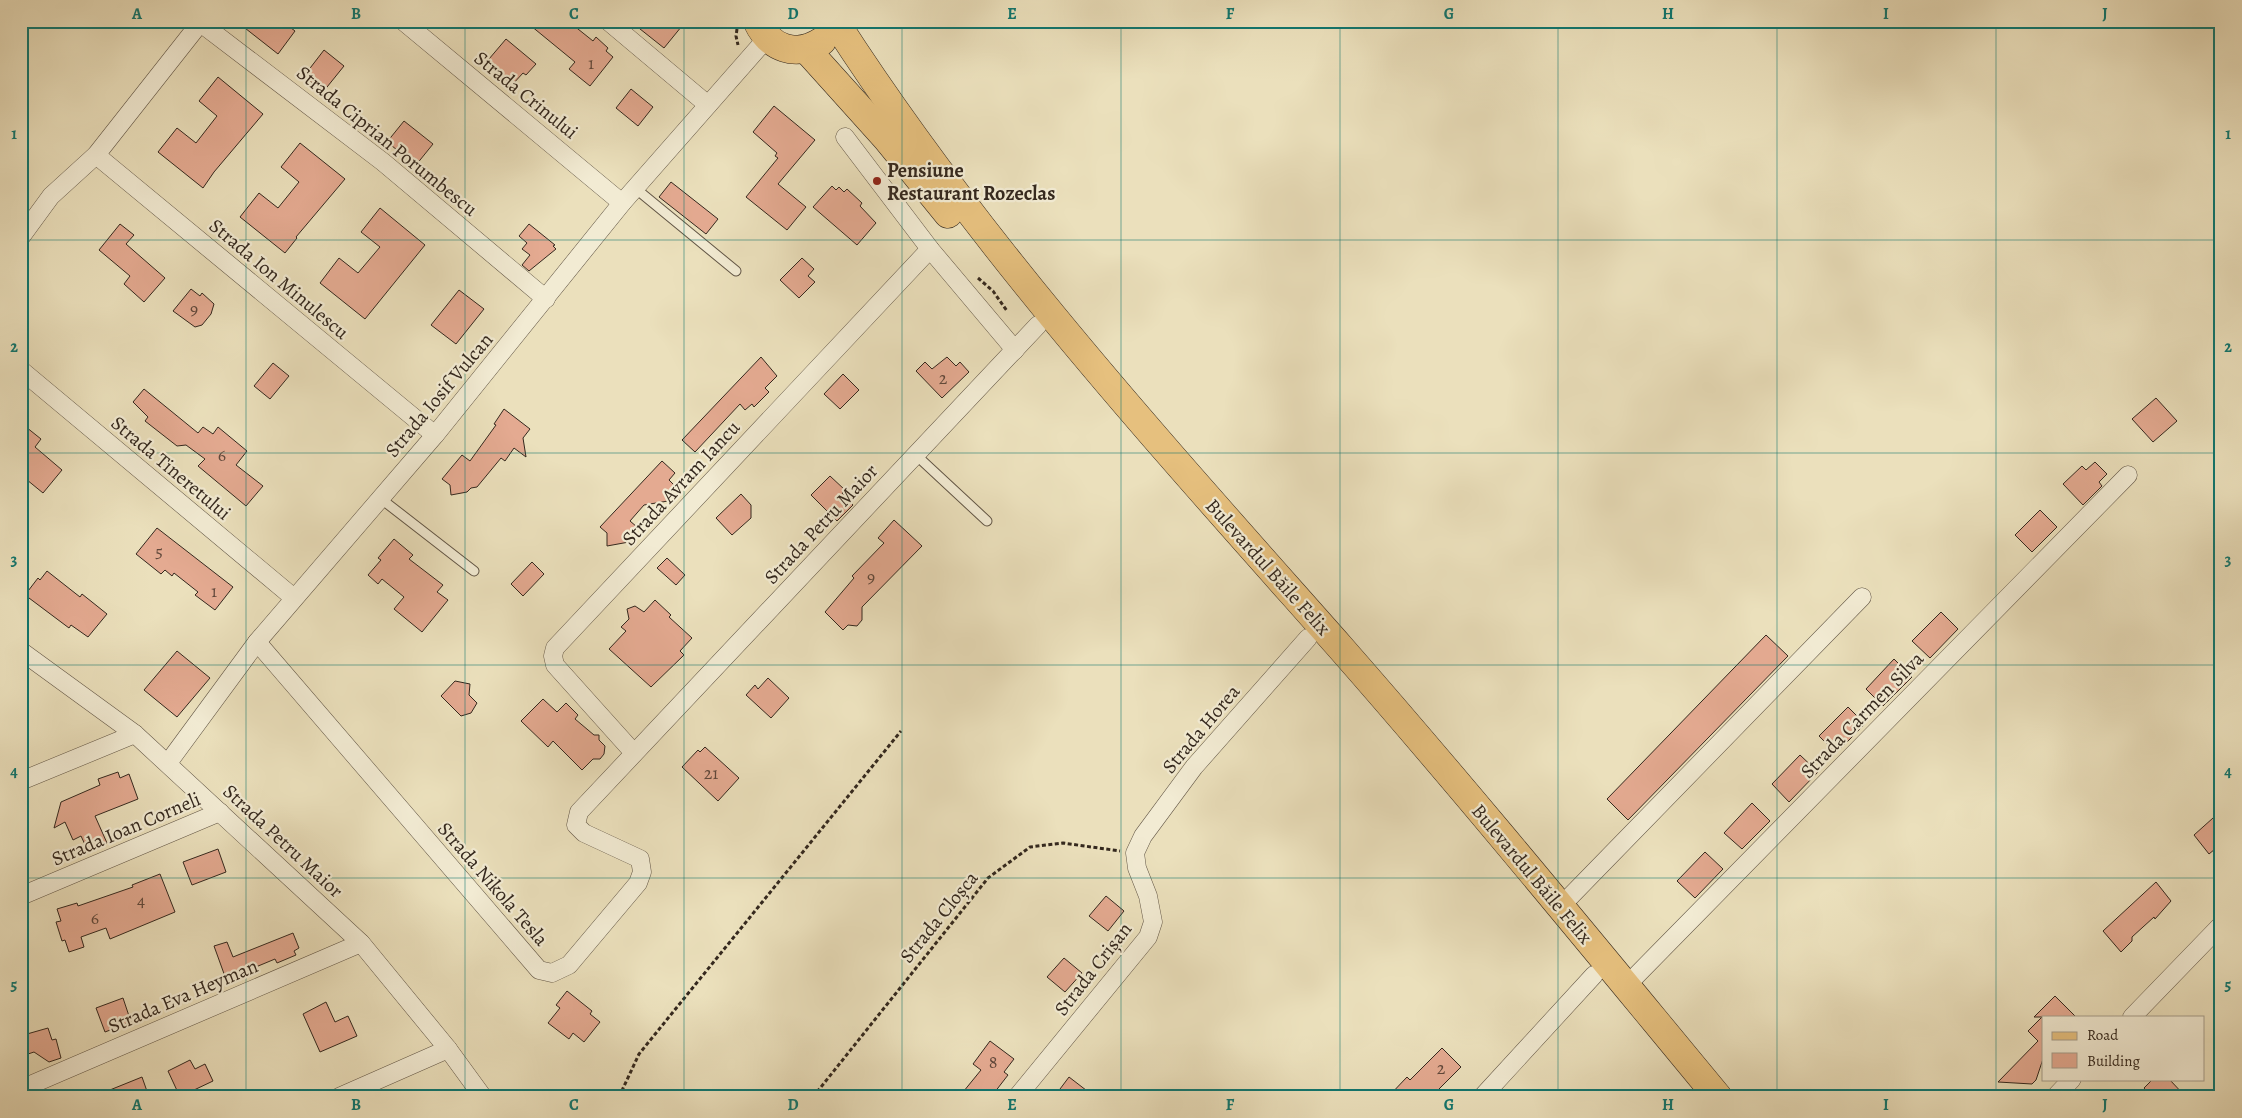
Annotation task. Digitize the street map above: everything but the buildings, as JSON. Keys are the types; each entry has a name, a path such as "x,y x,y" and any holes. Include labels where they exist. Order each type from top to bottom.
{"main road":[{"path":"762,30 786,48 806,49 824,39 836,22"},
{"name":"Bulevardul Băile Felix","path":"836,22 876,84 939,172 1053,315 1178,466 1342,650 1718,1097"},
{"name":"Bulevardul Băile Felix","path":"806,49 887,139 1158,470 1308,638 1594,975 1694,1097"}],"street":[{"name":"Strada Crinului","path":"402,21 622,203"},
{"path":"608,21 708,105"},
{"path":"21,237 51,196 96,155 199,22"},
{"name":"Strada Ciprian Porumbescu","path":"199,22 383,162 546,299"},
{"name":"Strada Iosif Vulcan","path":"168,763 258,642 294,598 435,435 622,203 748,58 762,30"},
{"path":"845,137 930,249 1015,350"},
{"name":"Strada Ion Minulescu","path":"96,155 435,435"},
{"name":"Strada Avram Iancu","path":"634,752 556,665 553,656 555,648 930,249"},
{"name":"Strada Petru Maior","path":"634,752 1038,325"},
{"name":"Strada Tineretului","path":"21,370 294,598"},
{"name":"Strada Carmen Silva","path":"1626,986 2128,474"},
{"path":"1560,907 1862,596"},
{"name":"Strada Horea","path":"1135,853 1143,836 1194,767 1308,638"},
{"name":"Strada Nikola Tesla","path":"258,642 539,970 552,973 569,965 638,883 642,872 640,859 584,833 576,825 578,812 634,752"},
{"name":"Strada Petru Maior","path":"21,650 135,734 361,942 448,1049 483,1097"},
{"path":"21,781 135,734"},
{"name":"Strada Ioan Corneli","path":"21,896 220,812"},
{"name":"Strada Crișan","path":"1017,1097 1148,937 1153,922 1148,896 1137,868 1135,853"},
{"path":"2133,1016 2221,925"},
{"name":"Strada Eva Heyman","path":"21,1089 361,942"},
{"path":"1482,1097 1594,975"},
{"path":"339,1097 448,1049"},
{"path":"2055,1097 2071,1080"}],"lane":[{"path":"635,188 736,272"},
{"path":"916,455 986,521"},
{"path":"380,498 474,571"}],"path":[{"path":"619,1097 639,1054 902,731"},
{"name":"Strada Cloșca","path":"813,1097 988,878 1030,847 1062,843 1135,853"}],"place":[{"name":"Pensiune Restaurant Rozeclas","path":"877,181"}]}
